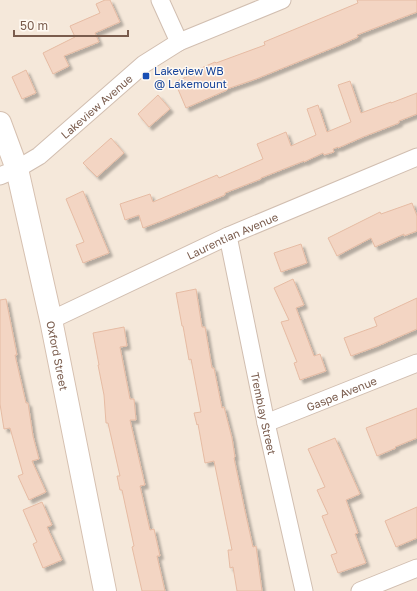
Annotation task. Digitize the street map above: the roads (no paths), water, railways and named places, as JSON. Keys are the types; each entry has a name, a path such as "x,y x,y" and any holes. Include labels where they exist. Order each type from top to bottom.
{"street":[{"path":"160,0 179,42"},
{"name":"Lakeview Avenue","path":"9,172 39,156 144,64 179,42 282,0"},
{"name":"Oxford Street","path":"0,123 9,172 51,320 105,591"},
{"name":"Laurentian Avenue","path":"51,320 228,236 417,157"},
{"name":"Tremblay Street","path":"228,236 266,423 304,591"},
{"name":"Gaspe Avenue","path":"266,423 417,362"},
{"path":"360,591 417,568"}],"place":[{"name":"Lakeview WB @ Lakemount","path":"146,76"}]}
